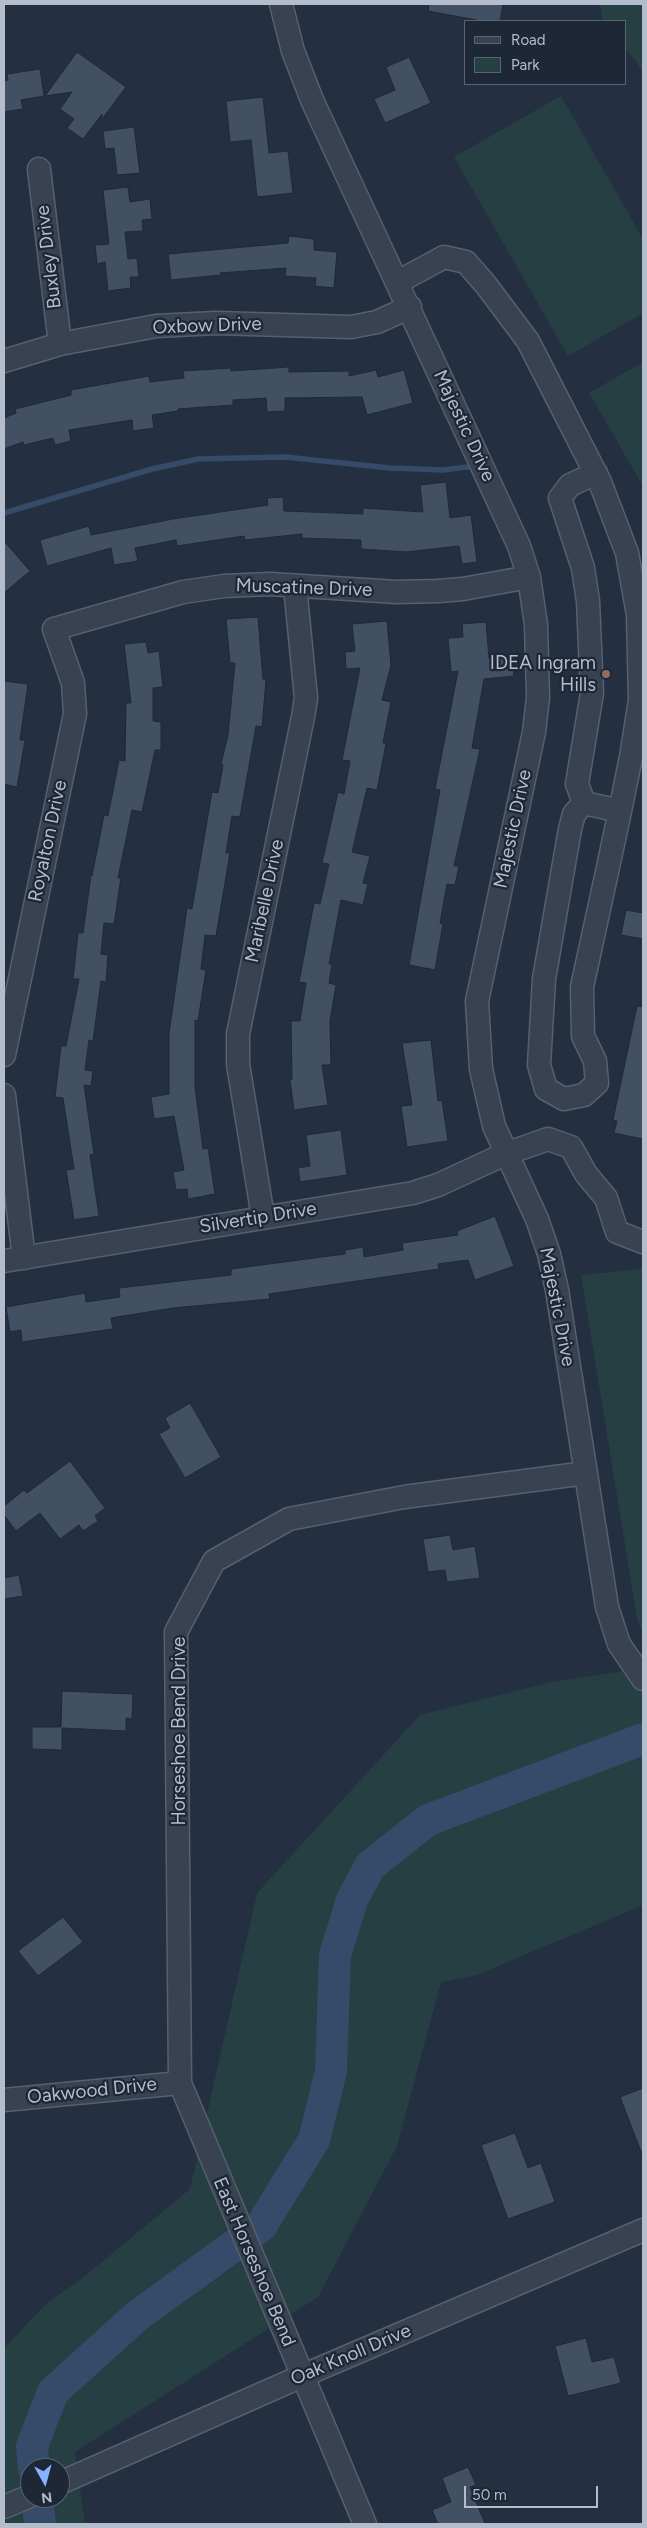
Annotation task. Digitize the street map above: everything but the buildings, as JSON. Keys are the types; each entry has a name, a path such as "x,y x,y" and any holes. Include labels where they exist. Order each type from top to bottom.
{"street":[{"name":"Majestic Drive","path":"281,4 293,51 312,100 410,307 519,546 528,577 537,634 538,697 534,732 477,1001 478,1034 485,1094 506,1154 537,1219 549,1254 557,1290 607,1607 612,1626 629,1660 643,1679"},
{"name":"Buxley Drive","path":"39,169 60,344"},
{"path":"398,282 444,258 466,262 528,341 596,473 627,552 638,615 640,700 620,811 582,987 583,1036 595,1061 597,1083 584,1095 564,1099 546,1089 539,1065 544,979 570,829 574,814 584,803"},
{"name":"Oxbow Drive","path":"4,361 60,344 156,326 184,324 316,324 351,327 377,322 410,307"},
{"path":"584,803 577,784 592,692 588,601 583,568 560,498 570,485 596,473"},
{"name":"Muscatine Drive","path":"54,629 183,592 244,584 397,592 438,591 464,589 528,577"},
{"name":"Maribelle Drive","path":"263,1217 238,1064 238,1034 304,717 306,698 295,586"},
{"name":"Royalton Drive","path":"4,1055 75,714 73,683 54,629"},
{"path":"584,803 620,811"},
{"path":"4,1094 14,1259"},
{"name":"Silvertip Drive","path":"14,1259 413,1193 438,1185 506,1154 548,1139 571,1147 586,1174 606,1198 617,1232 643,1242"},
{"name":"Horseshoe Bend Drive","path":"180,2083 176,1632 214,1561 289,1520 404,1497 586,1473"},
{"name":"Oakwood Drive","path":"4,2100 180,2083"},
{"name":"East Horseshoe Bend","path":"180,2083 365,2524"},
{"name":"Oak Knoll Drive","path":"70,2479 302,2376 643,2230"},
{"path":"4,2507 20,2500"}],"green space":[{"path":"600,4 643,4 643,73 634,58 627,52 627,20 603,20"},
{"path":"561,96 643,239 643,313 568,356 454,157"},
{"path":"643,362 643,486 589,393"},
{"path":"643,1269 643,1635 637,1618 581,1275"},
{"path":"643,1668 643,1905 477,1975 441,1982 397,2146 318,2297 75,2452 85,2524 4,2524 4,2348 48,2302 80,2280 190,2189 257,1893 420,1715 552,1682"}],"waterway":[{"path":"4,513 152,469 198,459 285,457 390,468 443,470 467,467"},
{"path":"33,2458 32,2446 53,2392 137,2316 261,2226 314,2140 331,2071 335,1955 352,1900 370,1866 428,1820 643,1739"},
{"path":"38,2508 40,2524"}],"place":[{"name":"IDEA Ingram Hills","path":"606,674"}]}
